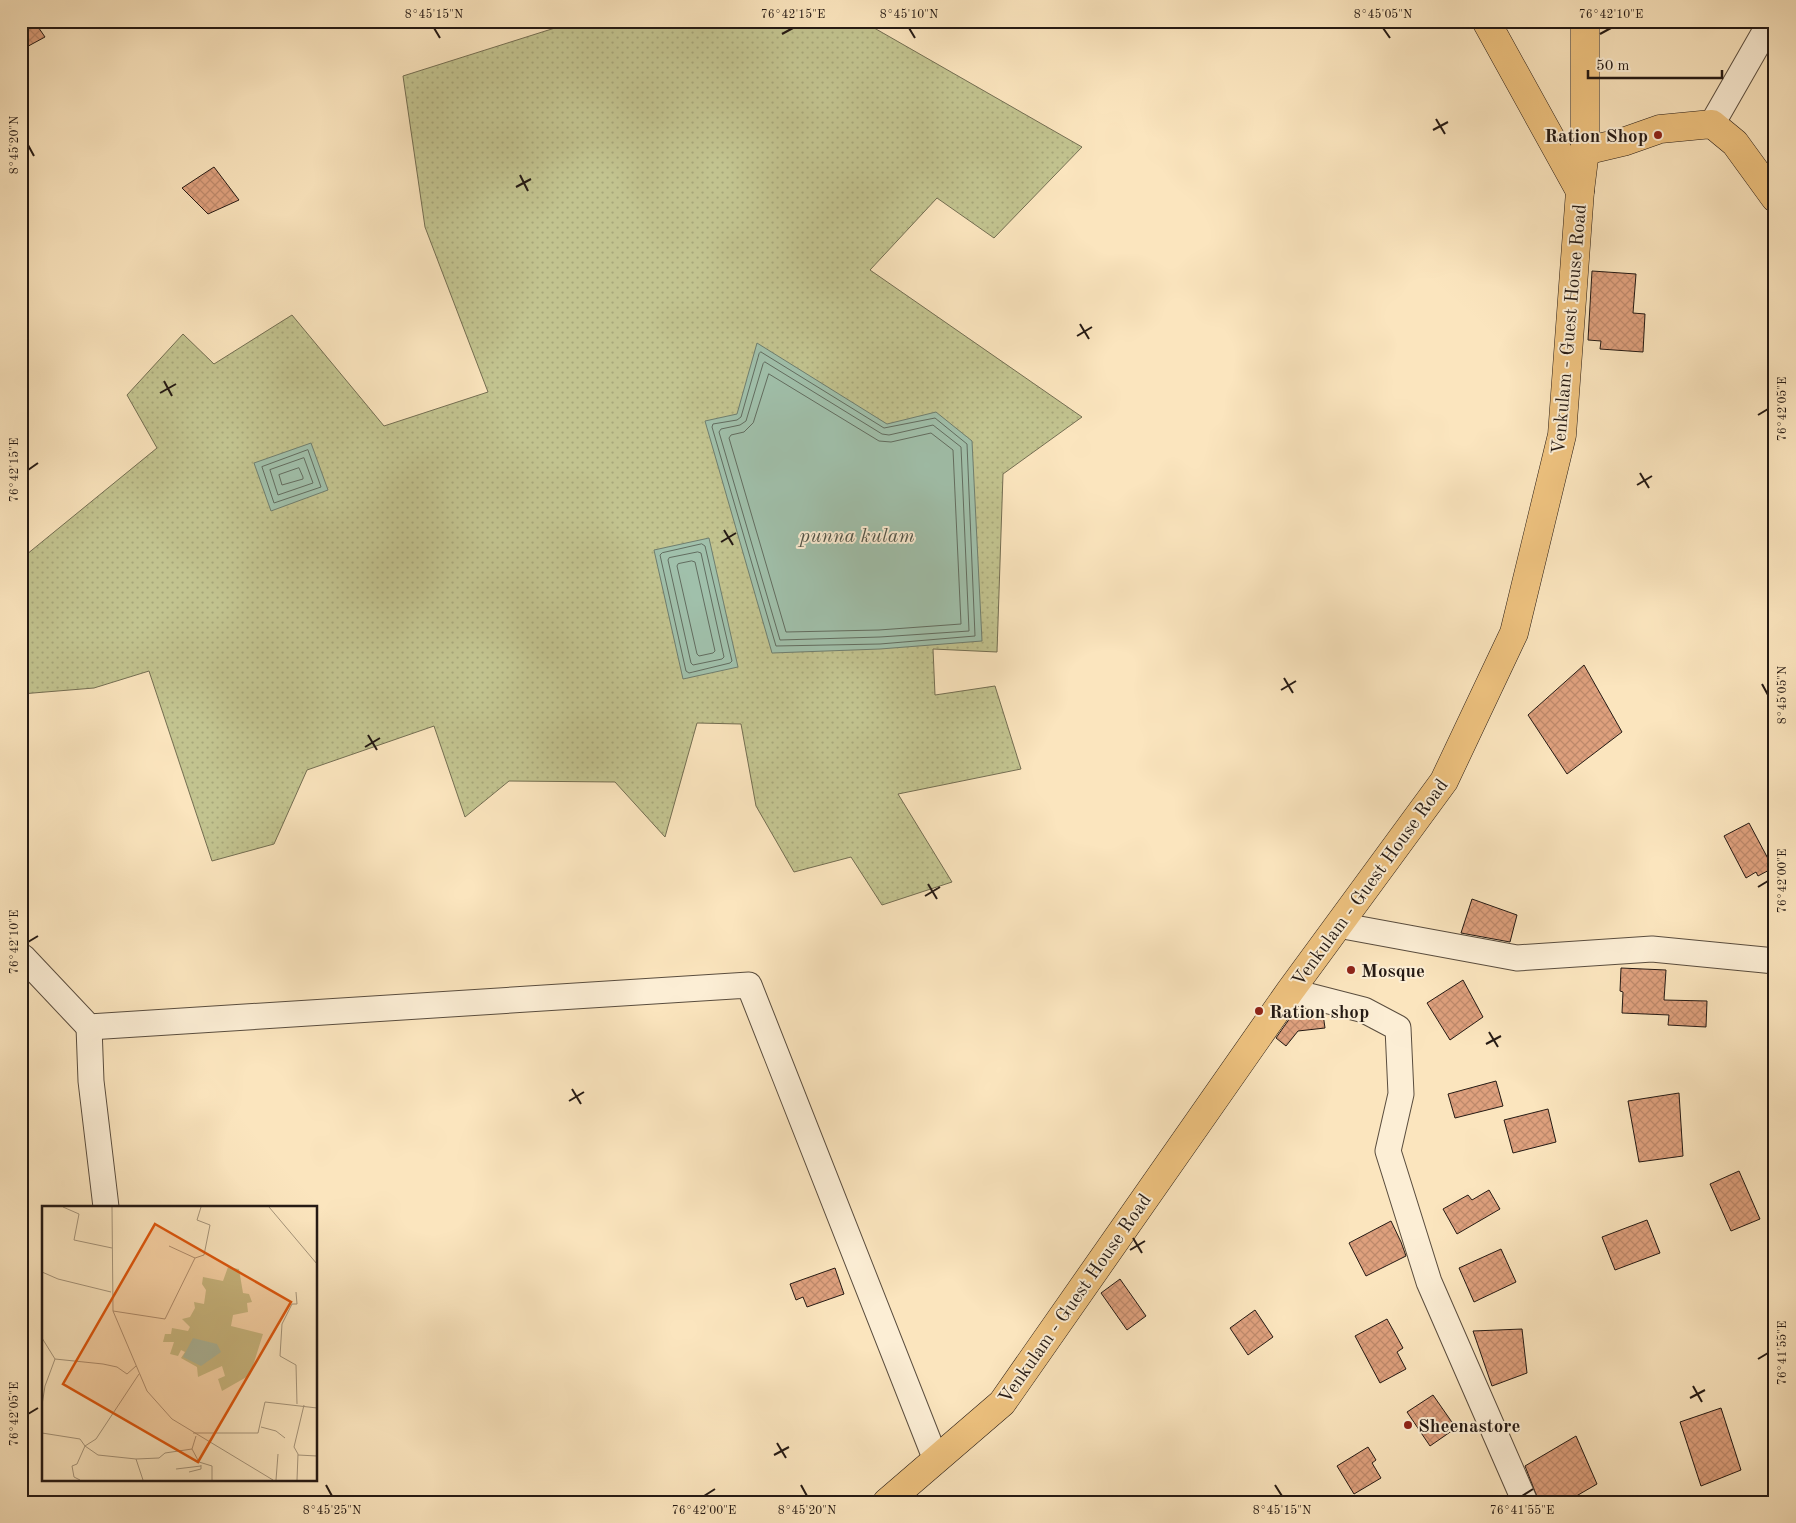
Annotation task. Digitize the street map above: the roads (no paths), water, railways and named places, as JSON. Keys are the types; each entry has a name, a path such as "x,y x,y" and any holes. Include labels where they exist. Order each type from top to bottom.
{"main road":[{"path":"1486,21 1580,191"},
{"name":"Venkulam - Guest House Road","path":"888,1502 1002,1403 1290,991 1444,782 1514,633 1562,435 1580,191 1585,151 1585,21"},
{"path":"1585,151 1623,142 1660,129 1712,124 1735,143 1775,198"}],"street":[{"path":"1712,124 1771,21"},
{"path":"1338,926 1517,958 1652,950 1775,961"},
{"path":"21,958 23,957 90,1027 91,1081 106,1206"},
{"path":"90,1027 749,985 936,1460"},
{"path":"1290,991 1364,1010 1398,1028 1401,1094 1388,1151 1429,1282 1525,1502"}],"water":[{"name":"punna kulam","path":"757,343 887,424 936,412 972,441 982,641 880,649 772,653 705,421 737,414"},
{"path":"311,443 328,490 271,511 254,463"},
{"path":"709,538 738,667 683,679 654,550"}],"place":[{"name":"Ration Shop","path":"1658,135"},
{"name":"Mosque","path":"1351,970"},
{"name":"Ration shop","path":"1259,1011"},
{"name":"Sheenastore","path":"1408,1425"}]}
